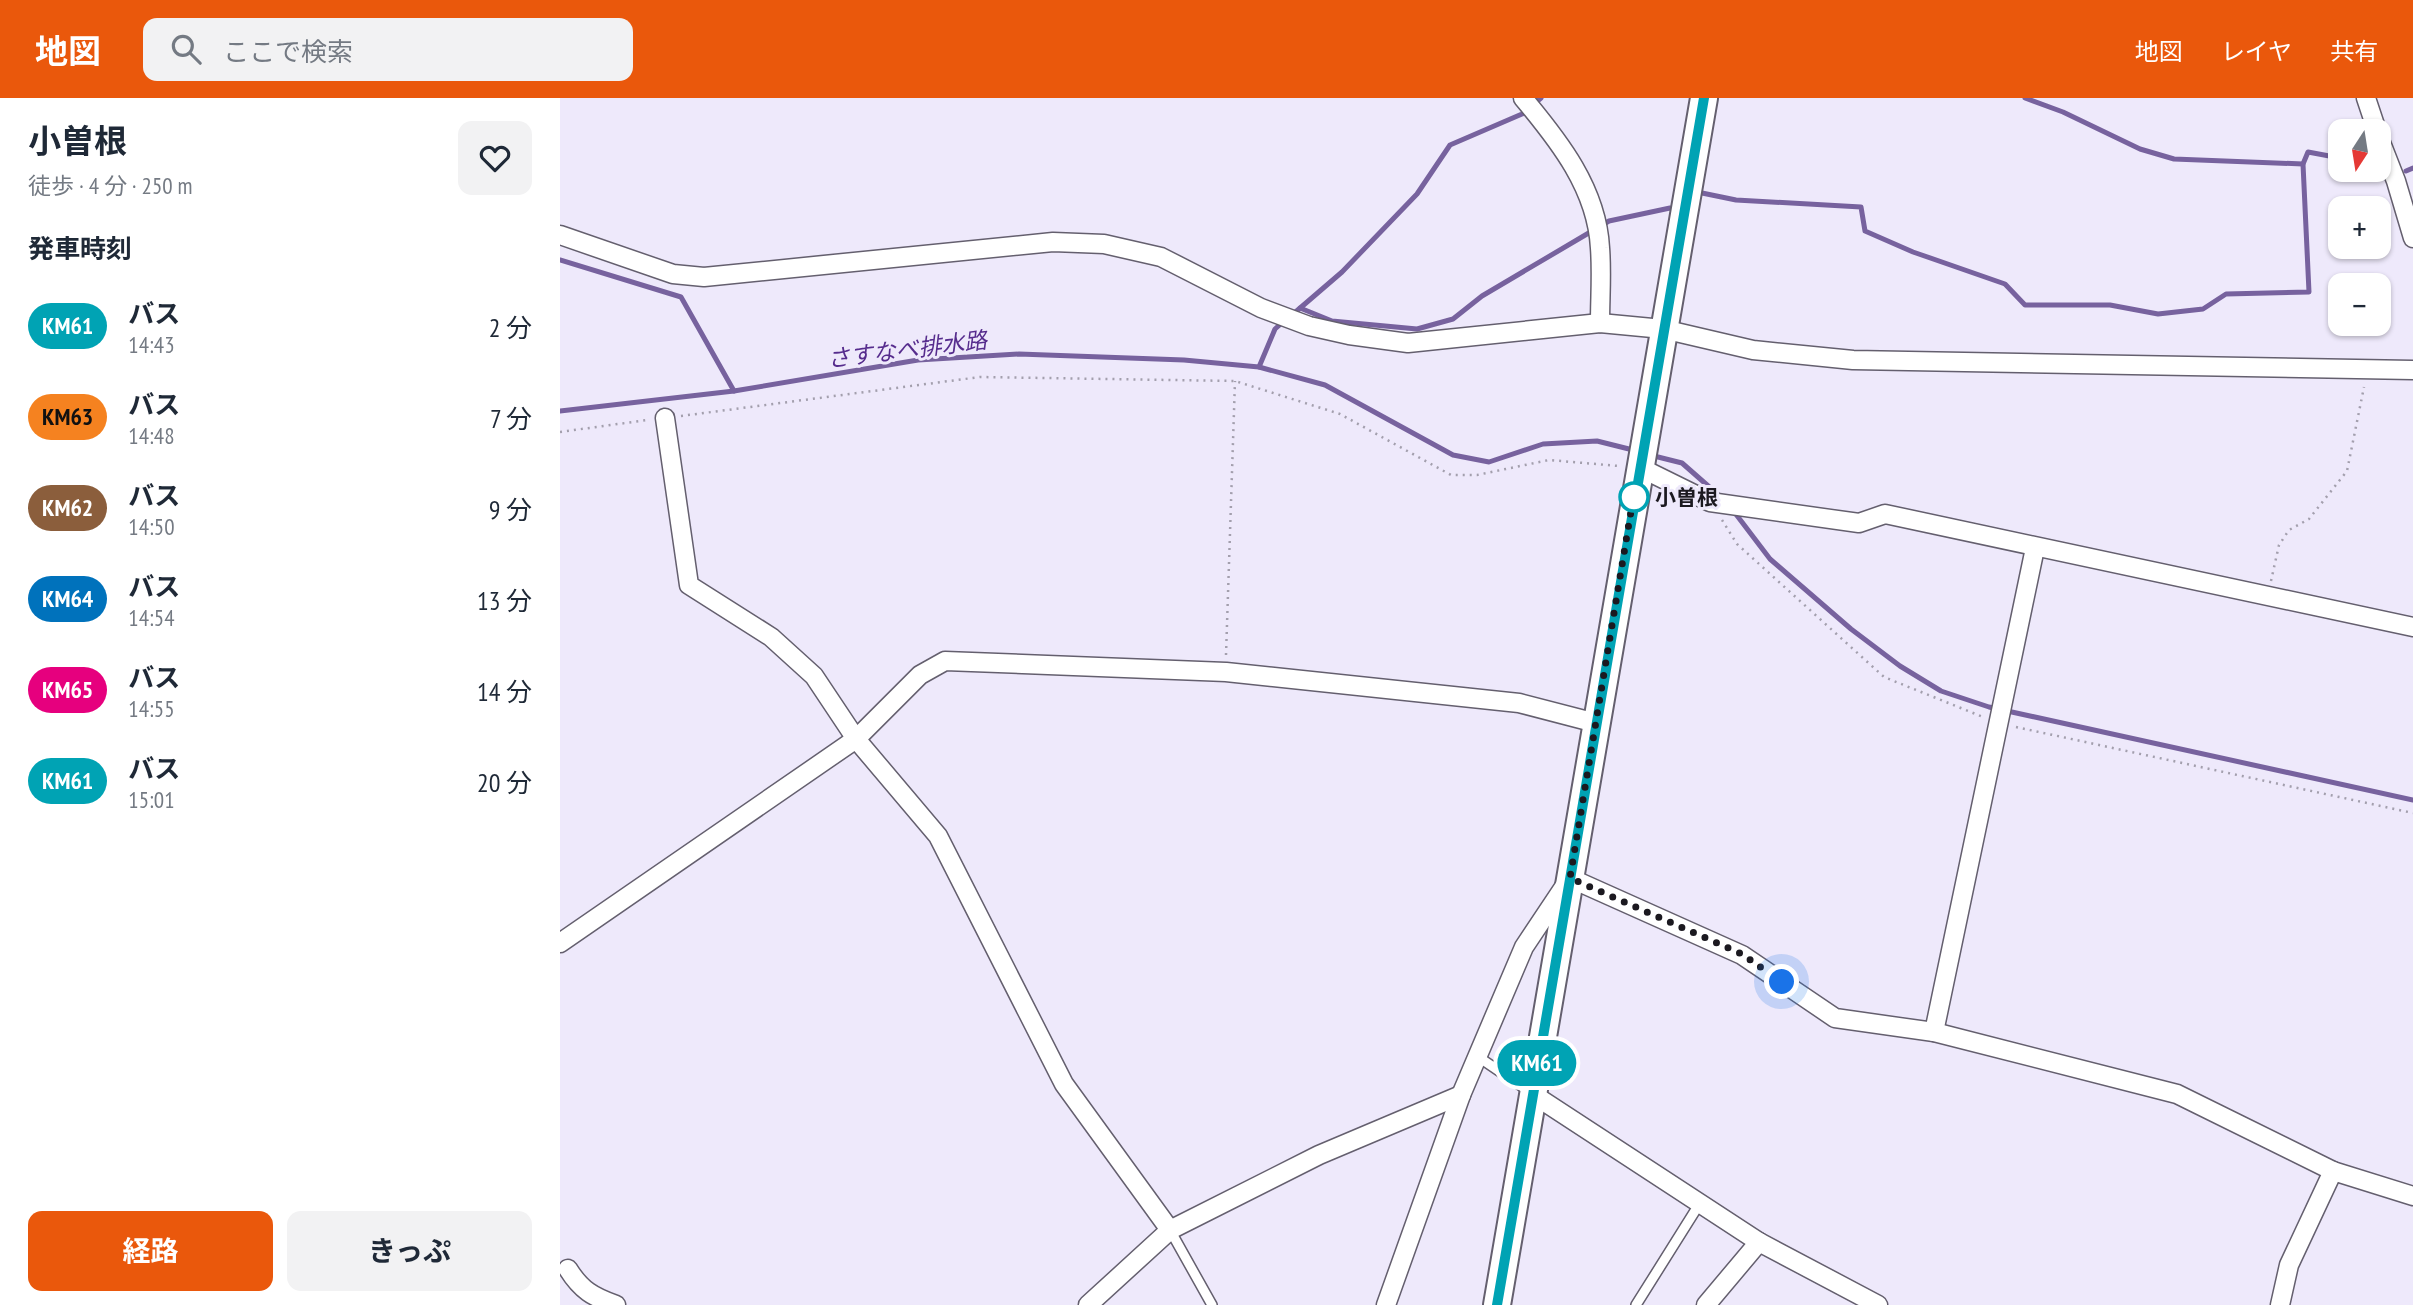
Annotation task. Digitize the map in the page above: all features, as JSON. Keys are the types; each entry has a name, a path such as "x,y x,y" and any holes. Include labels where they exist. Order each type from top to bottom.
{"main road":[{"path":"1497,1305 1640,457 1704,98"}],"street":[{"path":"1523,98 1566,151 1587,195 1599,239 1600,323"},
{"path":"2366,98 2373,119"},
{"path":"2391,168 2413,238"},
{"path":"560,235 673,274 704,276 1053,243 1104,244 1161,257 1300,323 1349,335 1408,343 1600,323 1663,329 1753,350 1853,360 2413,370"},
{"path":"665,418 690,585 771,637 814,676 856,739 939,836 1064,1084 1170,1230"},
{"path":"1640,457 1710,502 1859,523 1885,514 2413,627"},
{"path":"1934,1032 1996,723 2035,548"},
{"path":"560,943 856,739 920,675 945,661 1226,672 1519,703 1597,723"},
{"path":"1386,1305 1477,1056 1524,947 1570,878 1742,954 1835,1018 1934,1032 2177,1094 2333,1171 2413,1196"},
{"path":"1531,1093 1759,1242 1878,1305"},
{"path":"1088,1305 1170,1230 1319,1155 1461,1095"},
{"path":"2280,1305 2289,1265 2333,1171"},
{"path":"1706,1305 1759,1242"},
{"path":"564,1263 579,1287 592,1296 616,1305"}],"lane":[{"path":"1477,1056 1531,1093"},
{"path":"1636,1305 1700,1203"},
{"path":"1170,1230 1212,1305"}],"path":[{"path":"2266,597 2284,538 2289,530 2309,519 2347,471 2366,369"},
{"path":"560,432 980,377 1235,381 1339,414 1451,475 1477,475 1549,460 1640,457"},
{"path":"1226,672 1235,381"},
{"path":"1710,502 1737,544 1884,677 1996,723 2413,813"}],"waterway":[{"path":"1292,315 1342,272 1417,194 1450,145 1522,114 1541,98"},
{"path":"2025,98 2063,112 2140,149 2174,159 2303,164"},
{"path":"1702,193 1736,200 1861,207 1865,231 1913,252 2005,284 2025,305 2110,305 2158,314 2203,309 2226,294 2309,292 2303,164 2308,152 2328,156"},
{"path":"2406,171 2413,168"},
{"path":"1300,308 1332,321 1417,329 1453,319 1482,296 1609,221 1670,208"},
{"path":"560,260 681,297 734,391"},
{"path":"1259,367 1275,329 1284,321"},
{"name":"さすなべ排水路","path":"560,411 734,391 918,360 1019,354 1184,360 1259,367 1325,385 1453,455 1489,462 1543,444 1597,441 1637,451"},
{"path":"1650,455 1682,463 1723,499"},
{"path":"1732,509 1770,559 1851,629 1900,666 1941,691 1989,707 2413,800"}],"bus line":[{"name":"KM61","path":"1497,1305 1531,1093 1704,98"}],"place":[{"name":"小曽根","path":"1634,497"}],"route":[{"path":"1634,497 1634,493 1570,878 1742,954 1782,982"}]}
